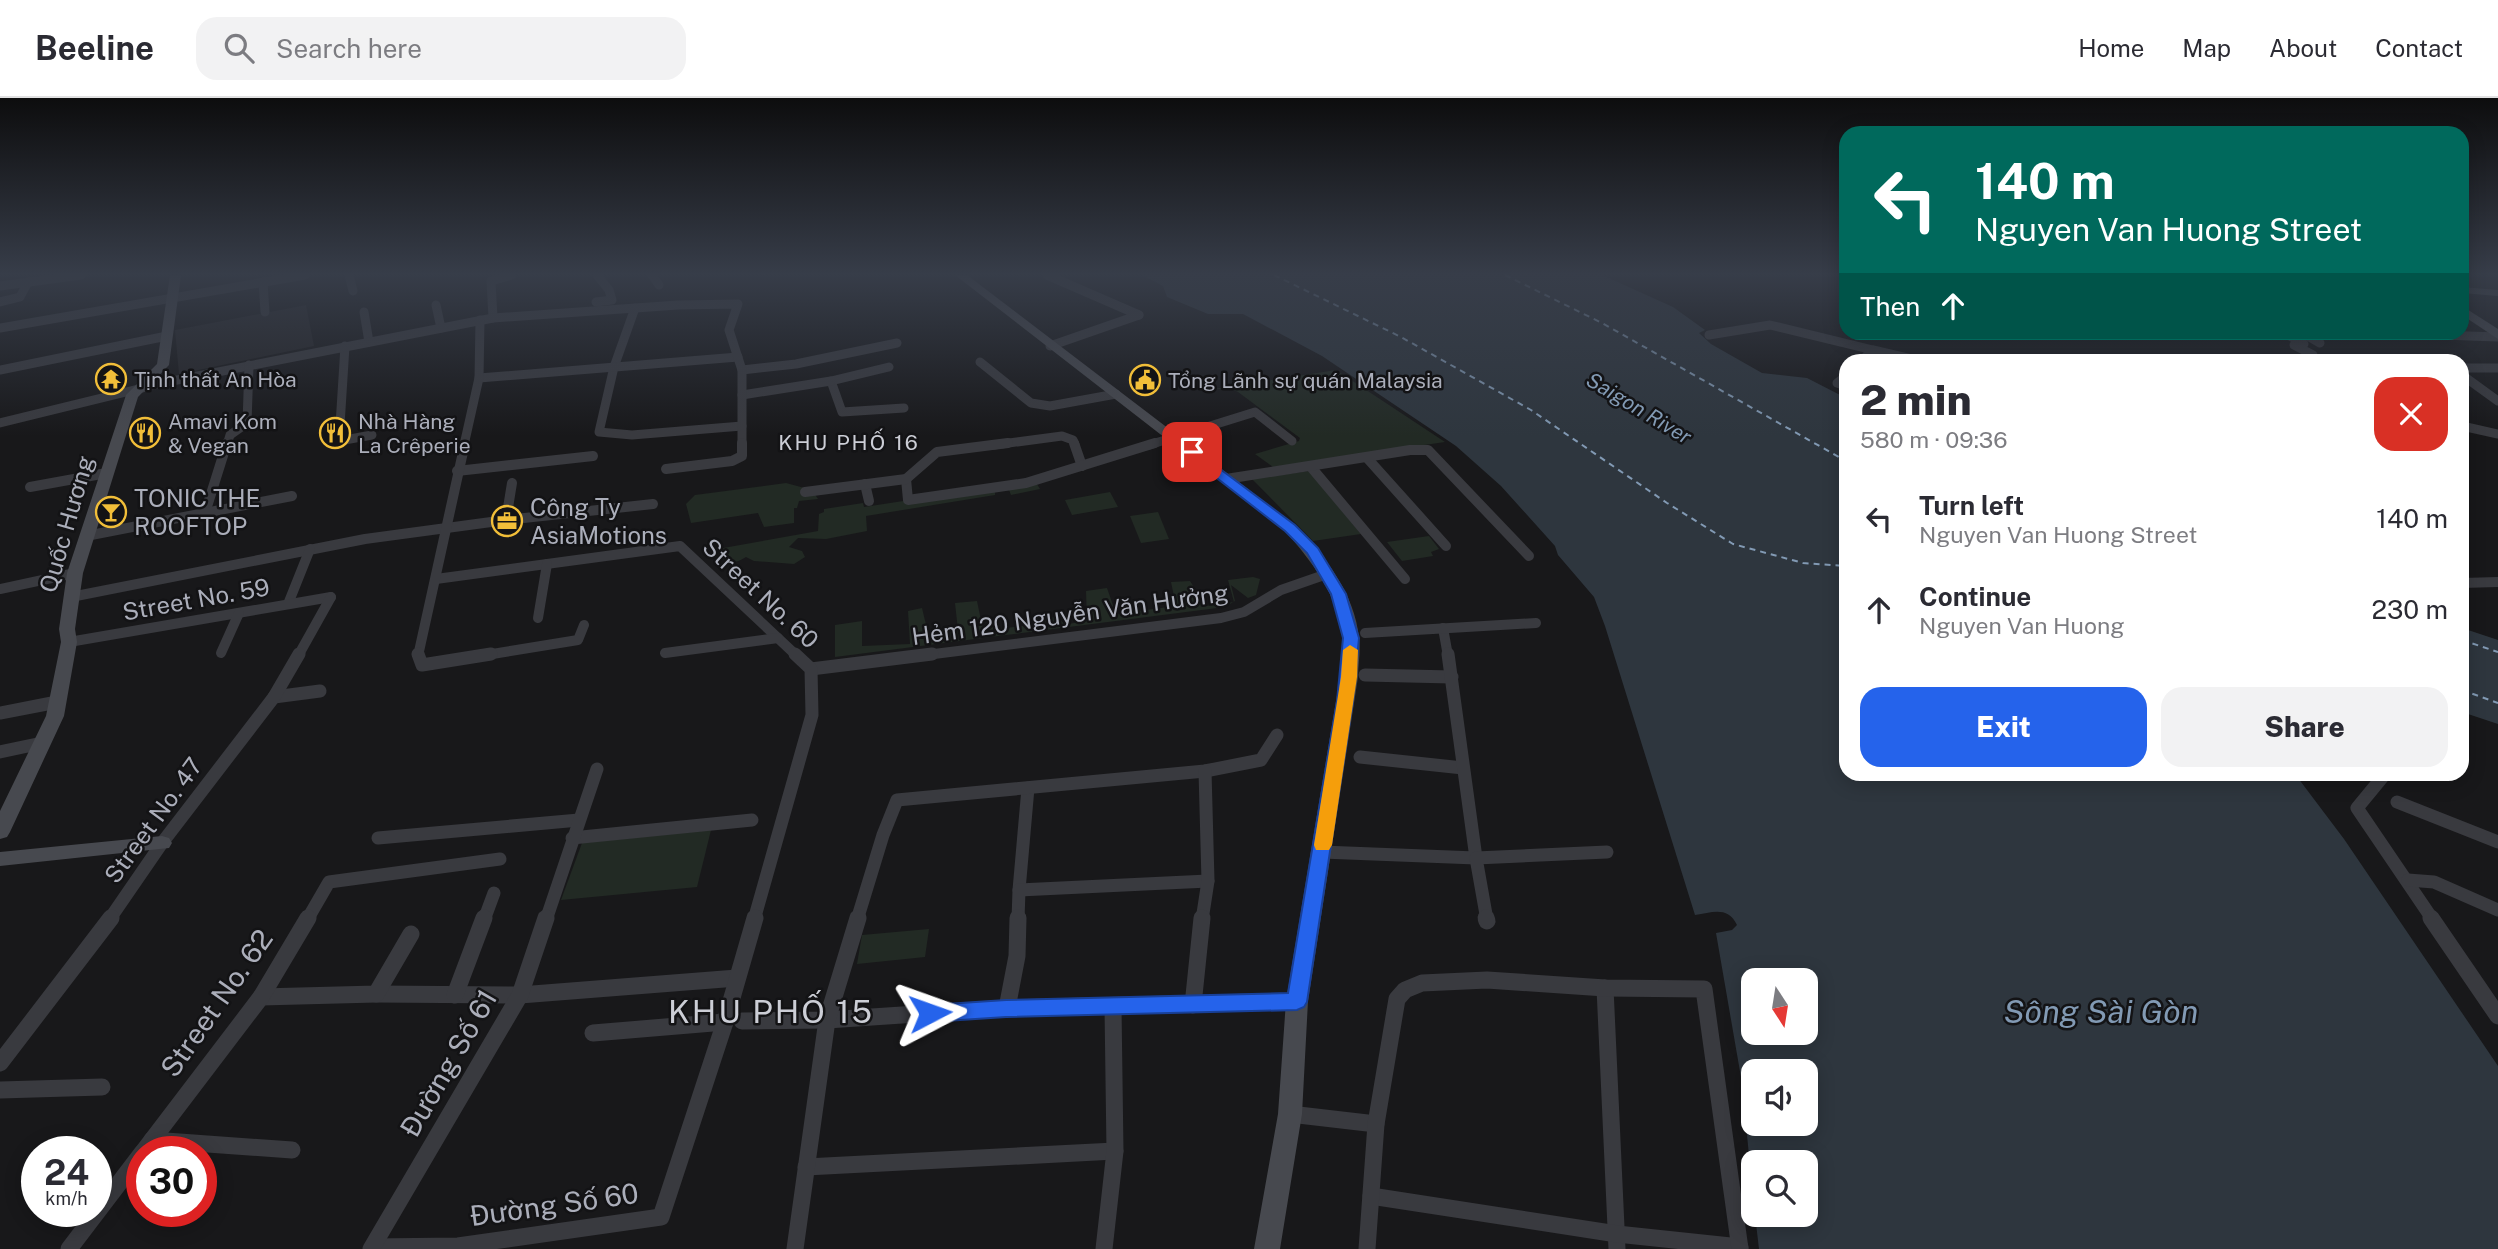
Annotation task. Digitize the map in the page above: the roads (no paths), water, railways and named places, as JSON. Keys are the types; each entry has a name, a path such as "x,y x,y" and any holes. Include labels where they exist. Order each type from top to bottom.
{"main road":[{"name":"Quốc Hương","path":"0,832 55,716 68,642 67,629 75,573 132,396 163,365 168,329"},
{"path":"1028,329 1290,528 1313,551 1358,635 1297,1002 1290,1114 1267,1249"},
{"path":"0,859 162,843"}],"street":[{"path":"367,329 369,342"},
{"path":"0,423 140,388 438,329"},
{"path":"480,329 479,378 444,527 436,579 418,655 422,665 578,640 584,625"},
{"path":"628,329 614,367 599,432 632,435 742,426"},
{"path":"666,469 732,461 742,456 742,370 729,329"},
{"path":"1050,346 1100,329"},
{"path":"1709,335 1747,329"},
{"path":"1785,329 1890,354"},
{"path":"2469,332 2496,332"},
{"path":"0,370 167,336"},
{"path":"2297,340 2304,344 2294,345 2312,354"},
{"path":"2314,340 2319,343"},
{"path":"742,370 796,364 897,344"},
{"path":"345,346 339,441 372,435"},
{"path":"1869,354 1873,350"},
{"path":"479,378 738,357"},
{"path":"979,362 1031,403 1050,406 1116,394"},
{"path":"205,513 230,435 247,423 249,365"},
{"path":"742,395 831,381 889,368"},
{"path":"2469,368 2498,368"},
{"path":"2469,380 2498,401"},
{"path":"831,381 842,412 904,408"},
{"path":"906,479 908,500 1026,484 1255,412 1292,441"},
{"path":"2469,428 2498,434"},
{"path":"805,492 906,479 937,452 1062,436 1073,440 1082,467"},
{"path":"1226,479 1368,459 1410,450 1428,450 1529,556"},
{"path":"457,471 593,456"},
{"path":"1368,459 1446,546"},
{"path":"1311,467 1405,579"},
{"path":"30,488 107,473"},
{"path":"506,520 512,483"},
{"path":"865,484 869,501"},
{"path":"86,536 292,496"},
{"path":"71,597 310,549 444,527 653,504"},
{"name":"Street No. 60","path":"547,564 680,546 811,669 812,715 807,737"},
{"path":"288,604 310,549"},
{"path":"436,579 547,564 538,618"},
{"path":"0,589 75,573"},
{"name":"Hẻm 120 Nguyễn Văn Hưởng","path":"811,669 1221,618 1244,612 1281,590 1327,574"},
{"path":"2469,583 2498,582"},
{"name":"Street No. 59","path":"68,642 331,597"},
{"name":"Street No. 47","path":"0,1063 112,916 162,843 274,697 331,597"},
{"path":"221,653 239,613"},
{"path":"1358,635 1536,623"},
{"path":"1443,628 1487,921"},
{"path":"665,653 778,638"},
{"path":"1365,675 1452,677"},
{"path":"274,697 320,691"},
{"path":"0,713 57,702"},
{"path":"795,1249 827,1020 883,835 897,800 1205,771 1261,760 1277,735"},
{"name":"Đường Số 60","path":"372,1248 457,1248 661,1217 733,1021 737,978 807,737"},
{"path":"0,752 42,743"},
{"path":"1360,757 1463,768"},
{"name":"Đường Số 61","path":"372,1248 520,995 552,894 597,769"},
{"path":"1193,1005 1197,953 1208,881 1205,771"},
{"path":"2379,781 2357,808 2409,880 2498,1016"},
{"path":"1006,1008 1017,956 1019,890 1028,789"},
{"path":"2397,802 2498,842"},
{"path":"378,838 579,820"},
{"path":"572,838 751,820"},
{"path":"1322,852 1476,858 1607,852"},
{"name":"Street No. 62","path":"155,1136 261,997 329,882 500,859"},
{"path":"2409,880 2434,882 2498,910"},
{"path":"1019,890 1208,881"},
{"path":"456,995 494,893"},
{"path":"376,994 411,934"},
{"path":"261,997 376,994 520,995 737,978"},
{"path":"1367,1249 1376,1124 1397,999 1405,990 1422,983 1487,980 1605,988 1704,989 1740,1248 1617,1242 1371,1196"},
{"path":"1605,988 1617,1242"},
{"path":"593,1032 733,1021 827,1020 1006,1008 1297,1002"},
{"path":"1104,1249 1115,1151 1113,1007"},
{"path":"0,1090 102,1087"},
{"path":"1290,1114 1376,1124"},
{"path":"217,1149 292,1150"},
{"path":"806,1167 1115,1151"},
{"name":"Street No. 62","path":"69,1249 126,1174"}],"water":[{"name":"Sông Sài Gòn","path":"1271,329 1703,329 1705,330 1699,333 1711,344 1762,373 1807,378 1839,394 1839,781 2300,781 2344,839 2498,1066 2498,1249 1759,1249 1756,1227 1818,1227 1818,1150 1748,1150 1747,1136 1818,1136 1818,1059 1741,1059 1741,1077 1716,933 1732,930 1737,925 1725,913 1695,915 1594,597 1558,555 1555,546 1501,486 1456,446 1322,356"},
{"path":"2469,630 2498,640 2498,724 2469,714"}],"place":[{"name":"Tịnh thất An Hòa","path":"111,379"},
{"name":"Tổng Lãnh sự quán Malaysia","path":"1145,380"},
{"name":"Amavi Kom & Vegan","path":"145,433"},
{"name":"Nhà Hàng La Crêperie","path":"335,433"},
{"name":"TONIC THE ROOFTOP","path":"111,512"},
{"name":"Công Ty AsiaMotions","path":"507,521"}],"district":[{"name":"KHU PHỐ 16","path":"849,442"},
{"name":"KHU PHỐ 15","path":"771,1011"}],"water label":[{"name":"Saigon River","path":"1639,408"}]}
